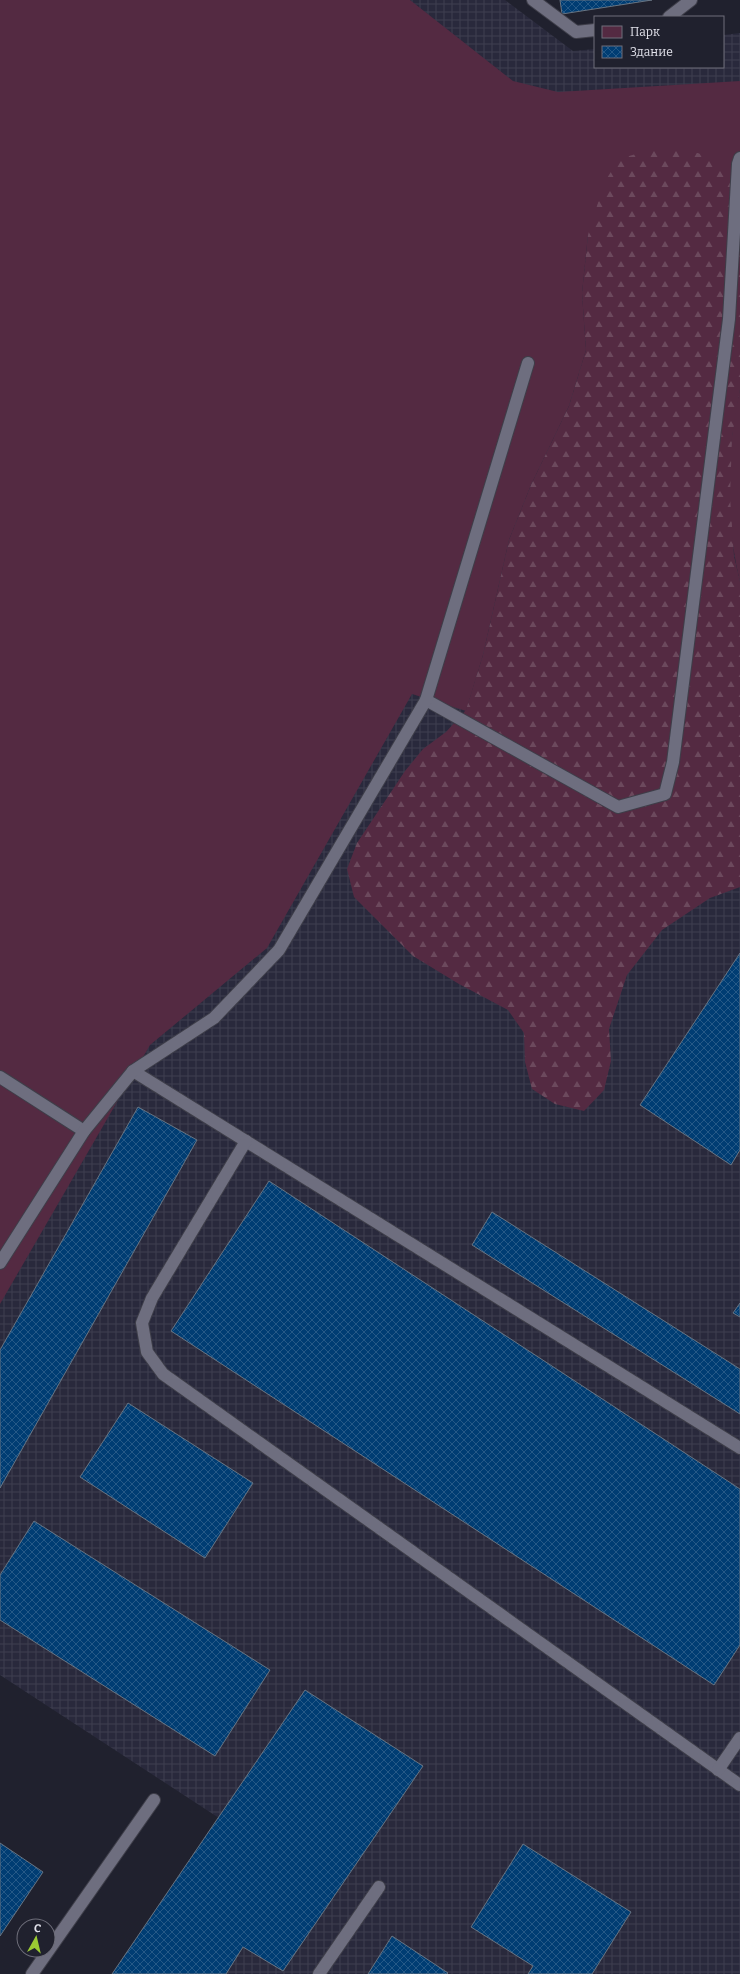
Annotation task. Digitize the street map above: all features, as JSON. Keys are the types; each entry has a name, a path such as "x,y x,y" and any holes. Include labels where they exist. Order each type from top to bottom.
{"lane":[{"path":"533,0 576,32 594,30"},
{"path":"670,16 691,0"},
{"path":"426,700 618,808 665,794 673,762 729,319 738,164 740,158"},
{"path":"0,1263 84,1131 133,1071 214,1018 279,950 426,700 528,363"},
{"path":"133,1071 740,1448"},
{"path":"0,1077 84,1131"},
{"path":"246,1141 152,1298 142,1323 147,1352 163,1374 740,1785"},
{"path":"718,1770 740,1738"},
{"path":"32,1974 154,1800"},
{"path":"319,1974 379,1887"}],"shaded area":[{"path":"0,0 505,0 573,51 594,49 594,68 724,68 724,35 740,33 740,1974 112,1974 219,1818 0,1675"}],"green space":[{"path":"0,0 410,0 513,81 558,92 740,81 740,186 588,235 582,293 586,350 569,406 531,485 509,540 483,655 466,711 412,694 267,948 150,1045 0,1304"},
{"path":"678,148 709,156 740,186 740,389 732,437 730,497 734,556 740,582 740,887 710,898 662,930 627,975 609,1029 611,1061 604,1090 584,1111 555,1104 532,1089 525,1062 524,1033 508,1010 459,984 413,956 354,897 347,869 357,843 405,771 423,749 446,732 466,710 483,655 509,540 531,485 569,406 586,350 582,293 588,235 604,183 619,159 646,151"},
{"path":"740,389 740,582 732,534 729,486 732,437"}],"building":[{"path":"560,0 652,0 562,14"},
{"path":"740,953 740,1150 731,1165 640,1105"},
{"path":"138,1107 197,1140 0,1488 0,1350"},
{"path":"269,1181 740,1489 740,1645 714,1685 171,1331"},
{"path":"492,1212 740,1369 740,1414 472,1245"},
{"path":"740,1303 740,1317 733,1313"},
{"path":"128,1403 253,1483 205,1558 80,1477"},
{"path":"34,1521 270,1670 215,1756 0,1620 0,1575"},
{"path":"305,1690 423,1766 283,1971 243,1947 226,1974 112,1974"},
{"path":"0,1843 43,1872 0,1936"},
{"path":"523,1844 631,1912 592,1974 528,1974 533,1966 471,1927"},
{"path":"392,1936 448,1973 368,1974"}]}
